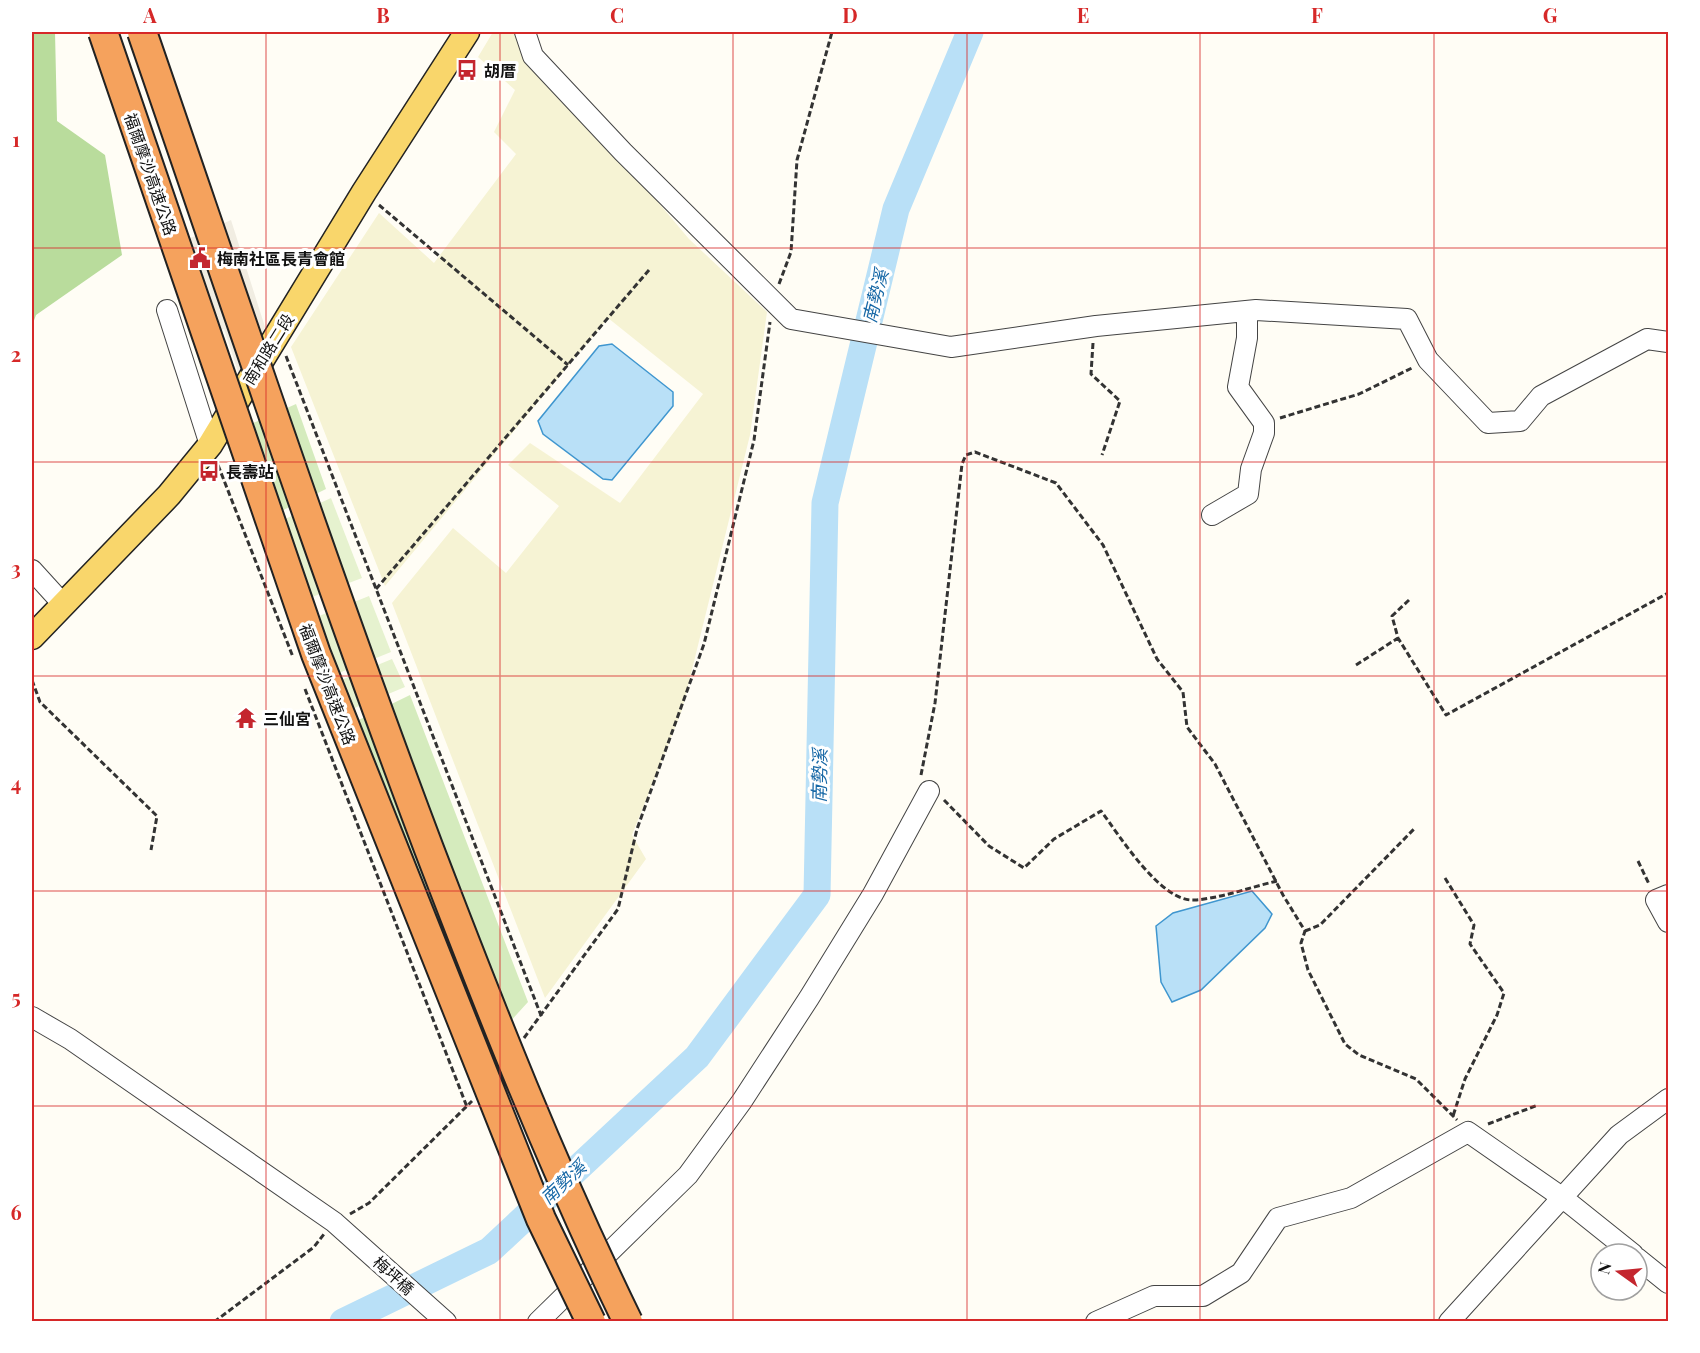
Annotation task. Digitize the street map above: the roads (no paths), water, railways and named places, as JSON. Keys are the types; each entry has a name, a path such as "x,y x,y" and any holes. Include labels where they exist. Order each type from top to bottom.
{"highway":[{"name":"福爾摩沙高速公路","path":"103,32 316,654 533,1198 591,1322"},
{"path":"142,32 380,719 501,1038 572,1207 628,1322"}],"main road":[{"name":"南和路二段","path":"32,637 62,603 169,495 210,445 364,192 467,32"}],"street":[{"path":"525,32 533,56 623,152 791,319 951,347 1096,326 1247,311 1407,319 1428,360 1488,423 1520,421 1541,396 1647,339 1668,342"},
{"path":"167,310 210,445"},
{"path":"1212,515 1248,494 1251,469 1264,433 1264,423 1238,387 1247,338 1247,311"},
{"path":"32,570 62,603"},
{"path":"538,1322 694,1166 742,1101 873,894 929,791"},
{"path":"1662,897 1668,922"},
{"name":"梅坪橋","path":"32,1017 70,1039 338,1226 446,1322"},
{"path":"1449,1322 1618,1135 1668,1099"},
{"path":"1096,1322 1154,1296 1203,1296 1241,1273 1278,1218 1351,1198 1468,1132 1563,1198 1618,1242"},
{"path":"1649,1268 1668,1283"}],"water":[{"path":"612,344 673,392 673,406 612,480 603,479 543,434 538,421 599,346"},
{"path":"1252,891 1272,914 1265,928 1201,990 1172,1002 1161,982 1156,926 1173,913"}],"waterway":[{"name":"南勢溪","path":"343,1322 489,1251 697,1057 817,895 825,503 896,209 970,32"}],"place":[{"name":"胡厝","path":"467,70"},
{"name":"梅南社區長青會館","path":"200,258"},
{"name":"長壽站","path":"209,471"},
{"name":"三仙宮","path":"246,718"}]}
